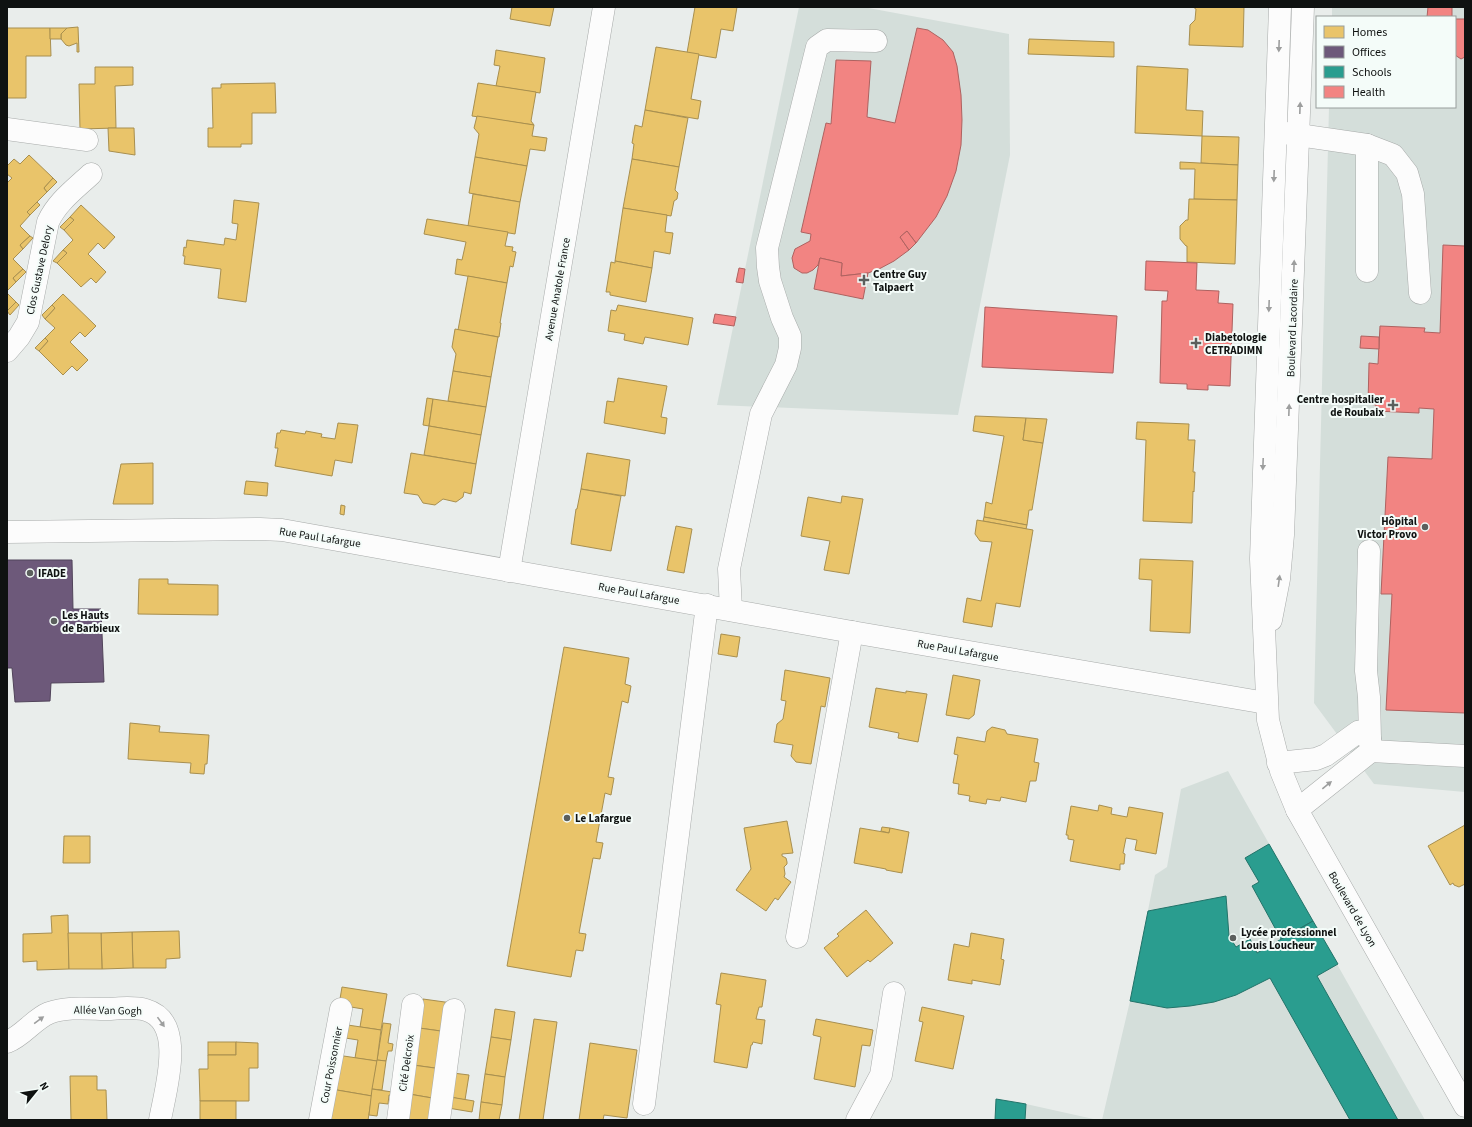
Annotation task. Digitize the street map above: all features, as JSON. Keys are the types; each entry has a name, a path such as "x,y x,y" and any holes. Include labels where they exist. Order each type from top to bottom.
{"street":[{"name":"Avenue Anatole France","path":"509,571 604,7"},
{"name":"Boulevard Lacordaire","path":"1266,703 1261,559 1264,433 1280,7"},
{"name":"Boulevard Lacordaire","path":"1265,647 1277,597 1282,559 1288,434 1303,7"},
{"path":"731,610 729,569 761,414 786,365 790,348 790,336 782,318 770,281 767,248 817,47 827,40 876,41"},
{"path":"7,129 87,140"},
{"path":"1276,132 1367,145 1393,155 1407,172 1413,194 1420,293"},
{"path":"1367,145 1367,271"},
{"name":"Clos Gustave Delory","path":"7,351 19,337 28,322 48,222 53,211 91,174"},
{"path":"1264,433 1288,434"},
{"name":"Rue Paul Lafargue","path":"7,532 282,530 852,632 1266,703"},
{"path":"1297,810 1370,745 1369,697 1366,671 1369,551"},
{"path":"644,1104 707,605"},
{"path":"797,937 852,632"},
{"name":"Boulevard de Lyon","path":"1266,703 1271,737 1278,763 1287,789 1297,810 1465,1106"},
{"path":"1278,763 1316,759 1326,755 1358,732 1370,745 1465,756"},
{"path":"857,1120 881,1075 894,993"},
{"name":"Cité Delcroix","path":"398,1120 413,1005"},
{"name":"Allée Van Gogh","path":"7,1042 48,1014 61,1009 130,1008 146,1010 156,1015 163,1024 171,1045 170,1063 160,1120"},
{"name":"Cour Poissonnier","path":"320,1120 341,1009"},
{"path":"439,1120 454,1010"}],"shaded area":[{"name":"Centre Guy Talpaert","path":"799,7 863,7 1009,34 1010,155 958,415 717,405"},
{"name":"Centre hospitalier de Roubaix","path":"1332,7 1465,7 1465,792 1374,784 1314,703 1329,108 1456,108 1456,16 1332,16"},
{"name":"Lycée professionnel Louis Loucheur","path":"1228,771 1425,1120 1102,1120 1130,1001 1155,875 1167,867 1181,789"},
{"path":"1026,1104 1098,1120 1025,1120"}],"building: Homes":[{"path":"512,7 554,7 550,26 510,19"},
{"path":"695,7 737,7 733,31 721,29 716,58 687,53"},
{"path":"1193,7 1244,7 1243,47 1189,45 1190,25 1195,20 1196,9"},
{"path":"78,27 79,52 77,52 77,43 69,46 66,45 61,39 61,34 67,28"},
{"path":"7,28 50,28 51,56 26,56 26,98 7,98"},
{"path":"50,28 67,28 61,34 61,39 50,39"},
{"path":"1029,39 1114,42 1114,57 1028,54"},
{"path":"656,47 699,54 691,99 701,101 698,119 645,110"},
{"path":"496,50 545,58 540,93 496,86 500,66 494,65"},
{"path":"1137,66 1188,69 1186,110 1203,111 1202,136 1135,133"},
{"path":"95,67 133,67 133,85 115,86 116,128 80,129 79,84 95,84"},
{"path":"275,83 276,113 252,113 252,144 241,144 241,147 208,147 208,128 213,128 212,88 221,88 221,84"},
{"path":"478,83 536,92 531,121 534,125 472,116"},
{"path":"645,110 688,118 679,167 632,159 634,144 632,143 635,125 642,127"},
{"path":"477,116 534,125 532,136 547,138 545,151 530,149 527,166 475,157 479,134 474,128"},
{"path":"108,128 134,128 135,155 109,151"},
{"path":"1202,136 1239,137 1238,165 1201,163"},
{"path":"29,155 53,178 44,188 47,192 27,212 30,215 20,226 30,236 20,245 23,249 13,259 23,269 13,278 16,282 7,291 7,183 12,178 7,174 7,166 14,159 20,164"},
{"path":"475,157 527,166 520,202 469,193"},
{"path":"632,159 679,167 675,190 678,193 677,199 674,201 671,216 623,208"},
{"path":"1180,162 1238,165 1237,200 1194,199 1195,169 1180,169"},
{"path":"53,178 57,182 47,192 44,188"},
{"path":"473,194 520,202 515,234 468,226"},
{"path":"1189,199 1237,200 1235,264 1187,262 1187,246 1180,239 1180,226 1188,220"},
{"path":"234,200 259,203 246,302 218,298 221,269 184,264 185,256 183,256 184,247 186,248 187,240 224,245 225,238 236,240 238,224 232,223"},
{"path":"37,202 40,205 30,215 27,212"},
{"path":"81,205 115,237 104,249 98,243 88,254 106,272 96,283 91,278 81,287 57,263 67,253 63,250 73,240 64,230 74,220 70,217"},
{"path":"623,208 667,215 665,232 673,233 670,254 654,251 652,268 615,261"},
{"path":"70,217 74,220 64,230 60,227"},
{"path":"427,219 508,232 505,246 513,247 512,251 516,252 513,267 510,266 507,283 455,274 457,259 462,260 466,242 424,234"},
{"path":"30,236 33,238 23,249 20,245"},
{"path":"63,250 67,253 57,263 53,261"},
{"path":"615,261 652,268 646,302 610,295 610,292 606,292 611,262 615,263"},
{"path":"23,269 26,272 16,282 13,278"},
{"path":"468,276 507,283 499,337 458,330"},
{"path":"7,293 16,302 7,311"},
{"path":"63,294 96,326 85,337 80,332 70,342 88,360 77,371 72,366 63,375 39,351 48,341 45,338 55,328 45,319 55,308 52,305"},
{"path":"16,302 19,305 10,315 7,311"},
{"path":"52,305 55,308 45,319 42,315"},
{"path":"618,305 693,318 688,345 645,337 643,344 624,340 625,334 608,331 611,310 616,311"},
{"path":"455,329 498,337 491,377 453,371 456,354 452,347"},
{"path":"45,338 48,341 39,351 35,348"},
{"path":"453,371 491,377 486,407 448,401"},
{"path":"618,378 667,386 661,417 667,418 665,434 604,423 607,401 614,402"},
{"path":"427,398 433,399 429,426 423,425"},
{"path":"433,399 486,407 481,435 429,426"},
{"path":"975,416 1026,418 1023,440 1043,443 1032,510 1029,510 1027,525 984,517 986,502 992,504 1004,436 973,431"},
{"path":"1026,418 1047,419 1043,443 1023,440"},
{"path":"1137,422 1189,424 1188,440 1195,440 1192,523 1143,521 1146,440 1136,439"},
{"path":"338,423 358,425 352,463 335,460 332,476 275,466 278,448 275,448 277,433 280,433 281,430 305,434 306,431 322,434 321,437 335,439"},
{"path":"429,426 481,435 476,464 424,455"},
{"path":"411,453 476,464 471,494 464,492 463,497 456,502 443,499 435,505 423,503 418,495 404,493"},
{"path":"587,453 630,460 625,496 581,489"},
{"path":"153,463 153,504 113,504 121,464"},
{"path":"246,481 268,483 267,496 244,494"},
{"path":"581,489 621,496 611,551 571,544 576,509"},
{"path":"842,496 863,499 849,574 824,570 830,541 801,536 808,497 841,503"},
{"path":"341,505 345,506 344,515 340,514"},
{"path":"984,517 1027,525 1026,529 983,521"},
{"path":"977,520 1033,530 1020,607 996,603 992,627 963,622 967,598 981,601 992,542 980,541 975,534"},
{"path":"676,526 692,529 684,573 667,570"},
{"path":"1140,559 1193,561 1190,633 1150,631 1152,580 1139,579"},
{"path":"139,579 168,579 168,584 218,585 218,615 138,614"},
{"path":"721,634 740,637 737,657 718,654"},
{"name":"Le Lafargue","path":"564,647 629,658 625,684 631,686 628,703 622,701 608,777 614,778 611,795 605,793 596,842 603,843 600,859 593,858 579,933 586,934 583,951 576,950 571,977 507,966"},
{"path":"785,670 830,678 825,707 821,706 811,764 796,762 791,756 793,745 774,742 777,724 783,719 786,701 781,700"},
{"path":"953,675 980,680 974,715 969,719 946,715"},
{"path":"876,688 906,693 906,691 927,694 918,742 898,738 899,733 869,727"},
{"path":"130,723 160,726 159,732 209,735 207,764 205,764 204,774 190,773 191,763 128,759"},
{"path":"992,727 1005,730 1007,734 1038,739 1034,762 1039,763 1036,781 1030,781 1026,802 1001,797 1000,801 987,799 986,804 969,801 970,796 958,794 959,784 953,783 958,755 954,754 957,737 985,742 987,731"},
{"path":"1099,805 1112,808 1111,814 1127,817 1129,807 1163,813 1156,854 1135,850 1137,840 1126,838 1123,853 1125,854 1124,864 1120,864 1120,870 1070,861 1074,840 1068,839 1068,835 1066,835 1071,806 1098,811"},
{"path":"787,821 793,853 782,854 782,856 786,858 787,862 784,867 784,877 791,882 778,900 775,898 766,911 736,890 751,869 744,828"},
{"path":"1465,825 1465,884 1459,887 1453,883 1450,885 1428,846"},
{"path":"882,827 890,828 889,833 881,831"},
{"path":"860,828 889,833 890,828 909,832 902,873 854,863"},
{"path":"64,836 90,836 90,863 63,863"},
{"path":"866,910 893,943 870,962 868,960 847,977 824,948 839,936 837,934"},
{"path":"68,915 69,969 37,970 37,961 23,962 23,934 52,933 51,916"},
{"path":"179,931 180,958 166,959 166,968 133,968 132,932"},
{"path":"132,932 133,968 102,969 101,933"},
{"path":"68,933 101,933 102,969 69,969"},
{"path":"971,933 1004,939 1001,959 1004,960 1000,985 972,980 972,984 948,980 954,944 969,947"},
{"path":"721,973 766,980 762,1007 759,1007 756,1019 765,1020 762,1044 753,1042 751,1045 747,1068 714,1062 721,1005 716,1004"},
{"path":"342,987 387,994 381,1030 360,1027 363,1009 339,1005"},
{"path":"423,999 452,1003 448,1032 419,1028"},
{"path":"922,1007 964,1016 953,1069 915,1061 923,1022 919,1021"},
{"path":"495,1009 515,1012 511,1040 491,1037"},
{"path":"534,1019 557,1022 543,1120 519,1120"},
{"path":"816,1019 873,1030 870,1046 862,1045 855,1087 814,1079 821,1037 813,1035"},
{"path":"383,1023 391,1024 388,1043 393,1044 392,1051 388,1051 386,1061 377,1060"},
{"path":"341,1024 381,1030 377,1061 355,1058 358,1040 339,1037"},
{"path":"419,1028 448,1032 442,1069 413,1065"},
{"path":"491,1037 511,1040 505,1077 485,1074"},
{"path":"208,1042 236,1042 236,1055 208,1055"},
{"path":"236,1042 258,1043 258,1068 249,1068 249,1101 200,1101 199,1069 208,1069 208,1055 236,1055"},
{"path":"590,1043 637,1050 627,1118 604,1115 603,1120 579,1120"},
{"path":"337,1055 377,1061 372,1096 331,1089"},
{"path":"377,1060 386,1061 382,1090 372,1089"},
{"path":"413,1065 442,1069 438,1099 409,1094"},
{"path":"453,1073 469,1075 465,1100 450,1097"},
{"path":"485,1074 505,1077 502,1105 481,1102"},
{"path":"70,1076 97,1076 97,1090 106,1090 107,1120 71,1120"},
{"path":"331,1089 372,1096 368,1120 327,1120"},
{"path":"372,1089 399,1093 398,1096 389,1095 388,1104 379,1103 377,1116 369,1115"},
{"path":"409,1094 438,1099 435,1120 405,1120"},
{"path":"450,1097 474,1101 472,1112 448,1108"},
{"path":"200,1101 236,1101 236,1120 200,1120"},
{"path":"481,1102 502,1105 499,1120 479,1120"}],"building: Offices":[{"name":"Les Hauts de Barbieux","path":"7,560 72,560 73,609 101,609 104,682 51,683 50,701 15,702 12,668 7,668"}],"building: Schools":[{"path":"1269,844 1313,921 1281,939 1252,886 1259,882 1245,858"},
{"path":"1226,896 1229,936 1236,947 1250,939 1257,953 1313,921 1338,964 1317,976 1398,1120 1350,1120 1270,978 1236,995 1214,1002 1190,1006 1167,1008 1130,1001 1148,911"},
{"path":"996,1099 1026,1104 1025,1120 995,1120"}],"building: Health":[{"path":"1428,7 1452,7 1452,16 1427,16"},
{"path":"1456,19 1465,19 1465,57 1461,59 1456,56"},
{"path":"917,28 928,30 943,40 953,52 957,66 961,95 961,145 956,171 947,196 936,217 916,243 907,231 900,237 909,250 894,261 879,269 868,273 841,276 842,263 820,258 818,265 813,270 807,273 802,273 794,268 792,258 795,249 810,241 811,234 801,232 826,123 831,124 836,60 871,61 867,117 895,123"},
{"path":"907,231 916,243 909,250 900,237"},
{"name":"Hôpital Victor Provo","path":"1443,245 1465,246 1465,713 1386,710 1392,594 1381,594 1388,457 1432,459 1434,409 1419,408 1419,413 1375,411 1376,405 1368,404 1369,363 1378,364 1380,326 1425,328 1424,332 1440,333"},
{"path":"820,258 842,263 841,276 868,273 863,299 814,289"},
{"name":"Diabetologie CETRADIMN","path":"1146,261 1197,263 1196,290 1219,291 1218,303 1233,304 1230,386 1208,385 1208,390 1187,389 1187,384 1160,383 1162,301 1167,301 1168,291 1145,290"},
{"path":"739,268 745,269 743,283 736,282"},
{"path":"985,307 1117,316 1113,373 982,367"},
{"path":"715,314 736,317 734,326 713,323"},
{"path":"1361,336 1379,337 1379,349 1360,348"}],"place":[{"name":"Centre Guy Talpaert","path":"864,280"},
{"name":"Diabetologie CETRADIMN","path":"1196,343"},
{"name":"Centre hospitalier de Roubaix","path":"1393,405"},
{"name":"Hôpital Victor Provo","path":"1425,527"},
{"name":"IFADE","path":"30,573"},
{"name":"Les Hauts de Barbieux","path":"54,621"},
{"name":"Le Lafargue","path":"567,818"},
{"name":"Lycée professionnel Louis Loucheur","path":"1233,938"}]}
